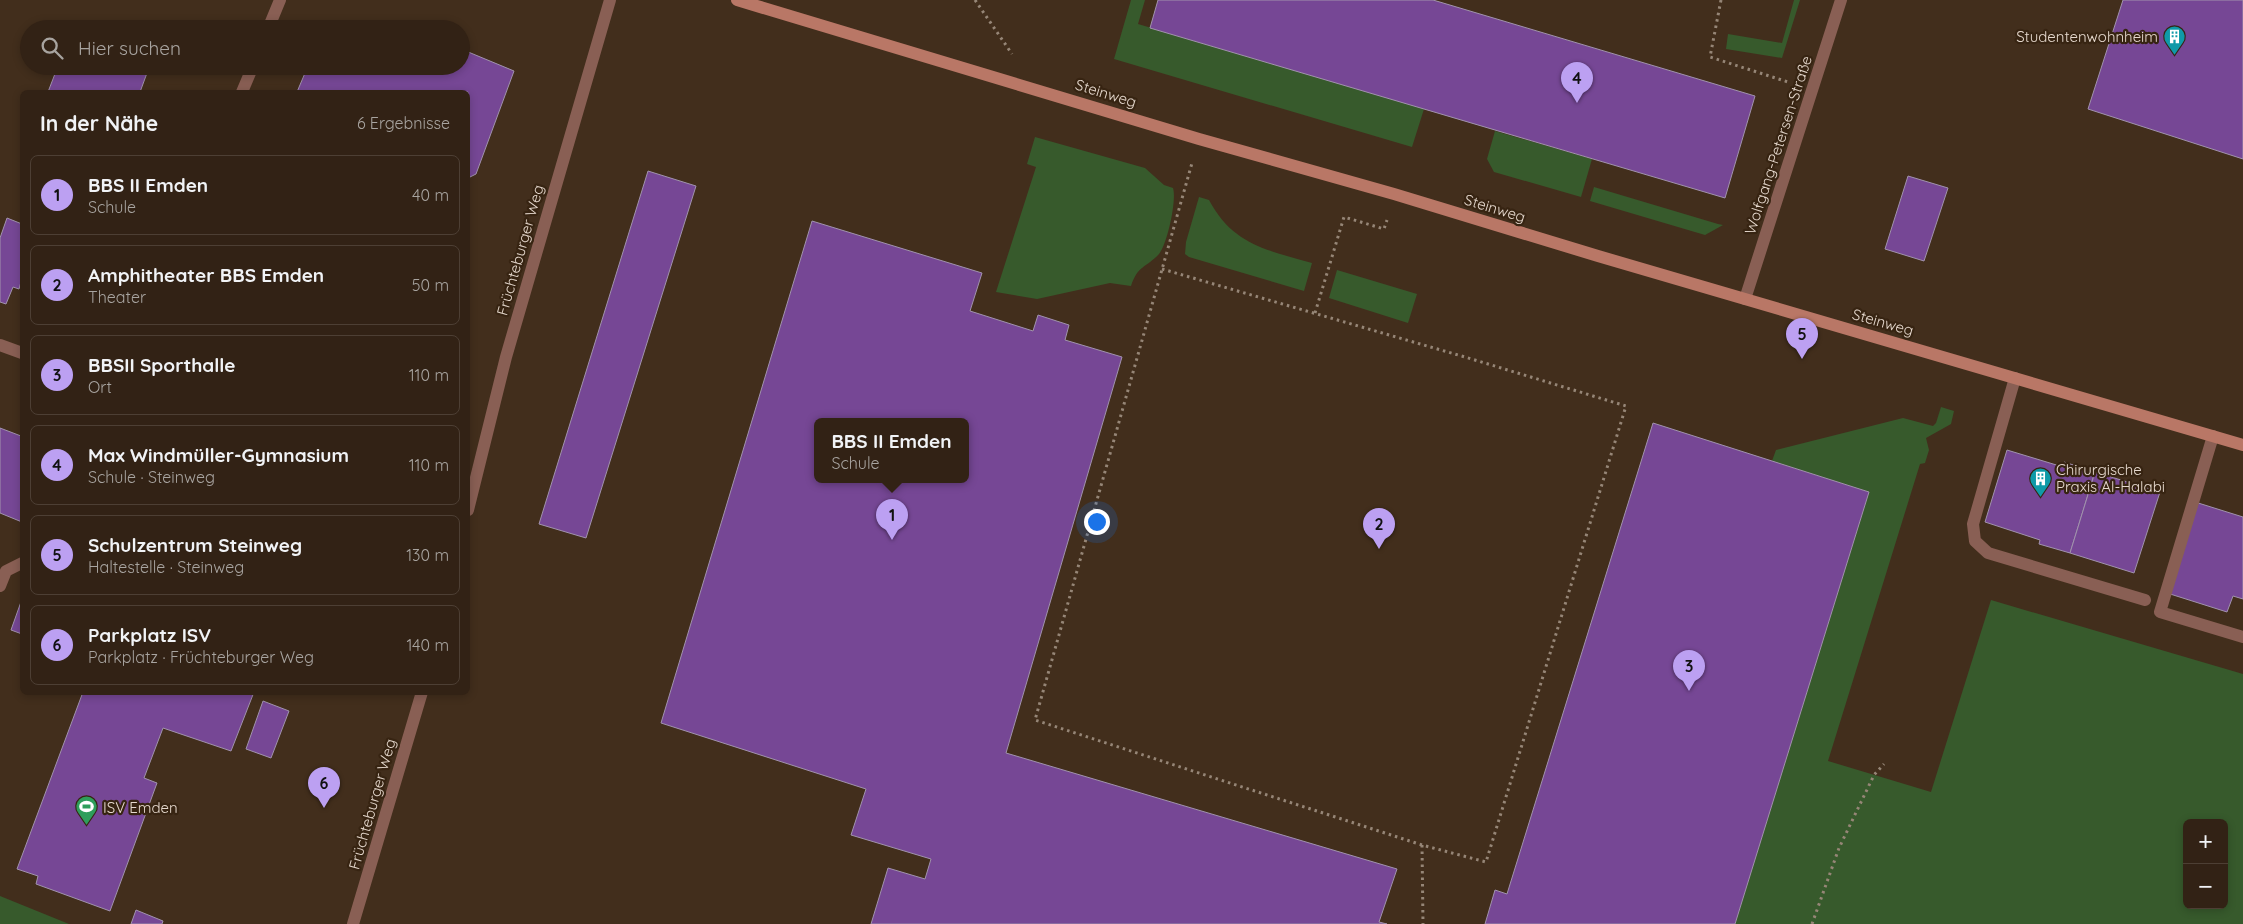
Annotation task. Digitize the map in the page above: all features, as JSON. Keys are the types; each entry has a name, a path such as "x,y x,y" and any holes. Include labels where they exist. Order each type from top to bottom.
{"street":[{"path":"272,20 280,0"},
{"name":"Früchteburger Weg","path":"470,495 506,357 610,0"},
{"name":"Steinweg","path":"737,0 1199,139 1394,194 2243,445"},
{"name":"Wolfgang-Petersen-Straße","path":"1745,299 1841,0"},
{"path":"243,90 249,75"},
{"path":"0,345 20,352"},
{"path":"2015,378 1973,524 1975,541 1988,553 2145,600"},
{"path":"2213,436 2160,612 2243,637"},
{"path":"0,586 6,571 20,563"},
{"name":"Früchteburger Weg","path":"353,924 421,695"}],"path":[{"path":"974,0 1037,89"},
{"path":"1721,0 1710,57 1812,90"},
{"path":"1162,269 1626,406 1486,862 1422,845 1035,720 1162,269 1199,139"},
{"path":"1315,313 1344,216 1384,229 1394,194"},
{"path":"1812,924 1839,848 1874,775 1884,764"},
{"path":"1422,845 1423,924"}],"green space":[{"path":"1131,0 1145,0 1138,24 1424,109 1412,147 1114,59"},
{"path":"1794,0 1800,0 1782,58 1726,49 1728,34 1782,43"},
{"path":"1495,131 1592,159 1581,197 1494,172 1487,159"},
{"path":"1035,137 1145,168 1164,185 1173,188 1174,202 1168,232 1162,249 1154,259 1136,274 1131,286 1110,283 1037,299 996,292 1036,167 1027,164"},
{"path":"1594,187 1723,225 1705,235 1590,201"},
{"path":"1199,197 1209,200 1218,215 1229,227 1253,244 1312,263 1304,291 1189,257 1185,254 1186,242"},
{"path":"1337,270 1417,294 1408,323 1329,298"},
{"path":"1941,407 1954,411 1951,424 1926,438 1929,450 1925,463 1920,464 1828,761 1931,792 1991,600 2243,674 2243,924 1735,924 1869,492 1772,461 1776,450 1903,418 1933,426 1936,423"},
{"path":"0,896 69,924 0,924"}],"building":[{"path":"1158,0 1433,0 1755,96 1725,198 1150,28"},
{"name":"Studentenwohnheim","path":"2123,0 2243,0 2243,159 2088,109"},
{"path":"470,53 514,71 476,174 470,177 470,90 298,90 304,75 470,75"},
{"path":"55,75 146,75 141,90 49,90"},
{"path":"648,171 696,186 586,538 539,524"},
{"path":"1908,176 1948,188 1924,261 1885,249"},
{"path":"7,218 20,223 20,285 19,289 13,287 6,304 0,302 0,238"},
{"path":"812,221 982,273 970,311 1033,331 1038,315 1069,325 1065,340 1122,357 1006,753 1397,869 1379,922 1387,924 871,924 888,868 925,879 931,859 851,835 866,789 661,723"},
{"path":"1653,423 1869,492 1735,924 1485,924 1495,890 1507,894"},
{"path":"0,428 20,436 20,521 0,513"},
{"name":"Chirurgische Praxis Al-Halabi","path":"2007,450 2063,467 2064,462 2095,472 2070,553 2039,544 2040,540 1985,522"},
{"path":"2095,472 2160,492 2134,573 2070,553"},
{"path":"2195,502 2243,517 2243,599 2233,596 2227,612 2167,593"},
{"path":"20,605 20,633 11,630"},
{"name":"ISV Emden","path":"82,695 253,695 231,751 163,728 144,778 157,783 110,911 36,884 38,876 17,869"},
{"path":"263,701 289,711 271,758 246,749"},
{"path":"136,910 163,921 162,924 131,924"}],"place":[{"name":"Studentenwohnheim","path":"2174,55"},
{"name":"Max Windmüller-Gymnasium","path":"1577,103"},
{"name":"Schulzentrum Steinweg","path":"1802,359"},
{"name":"Chirurgische Praxis Al-Halabi","path":"2040,497"},
{"name":"BBS II Emden","path":"892,540"},
{"name":"Amphitheater BBS Emden","path":"1379,549"},
{"name":"BBSII Sporthalle","path":"1689,691"},
{"name":"Parkplatz ISV","path":"324,808"},
{"name":"ISV Emden","path":"87,826"}]}
